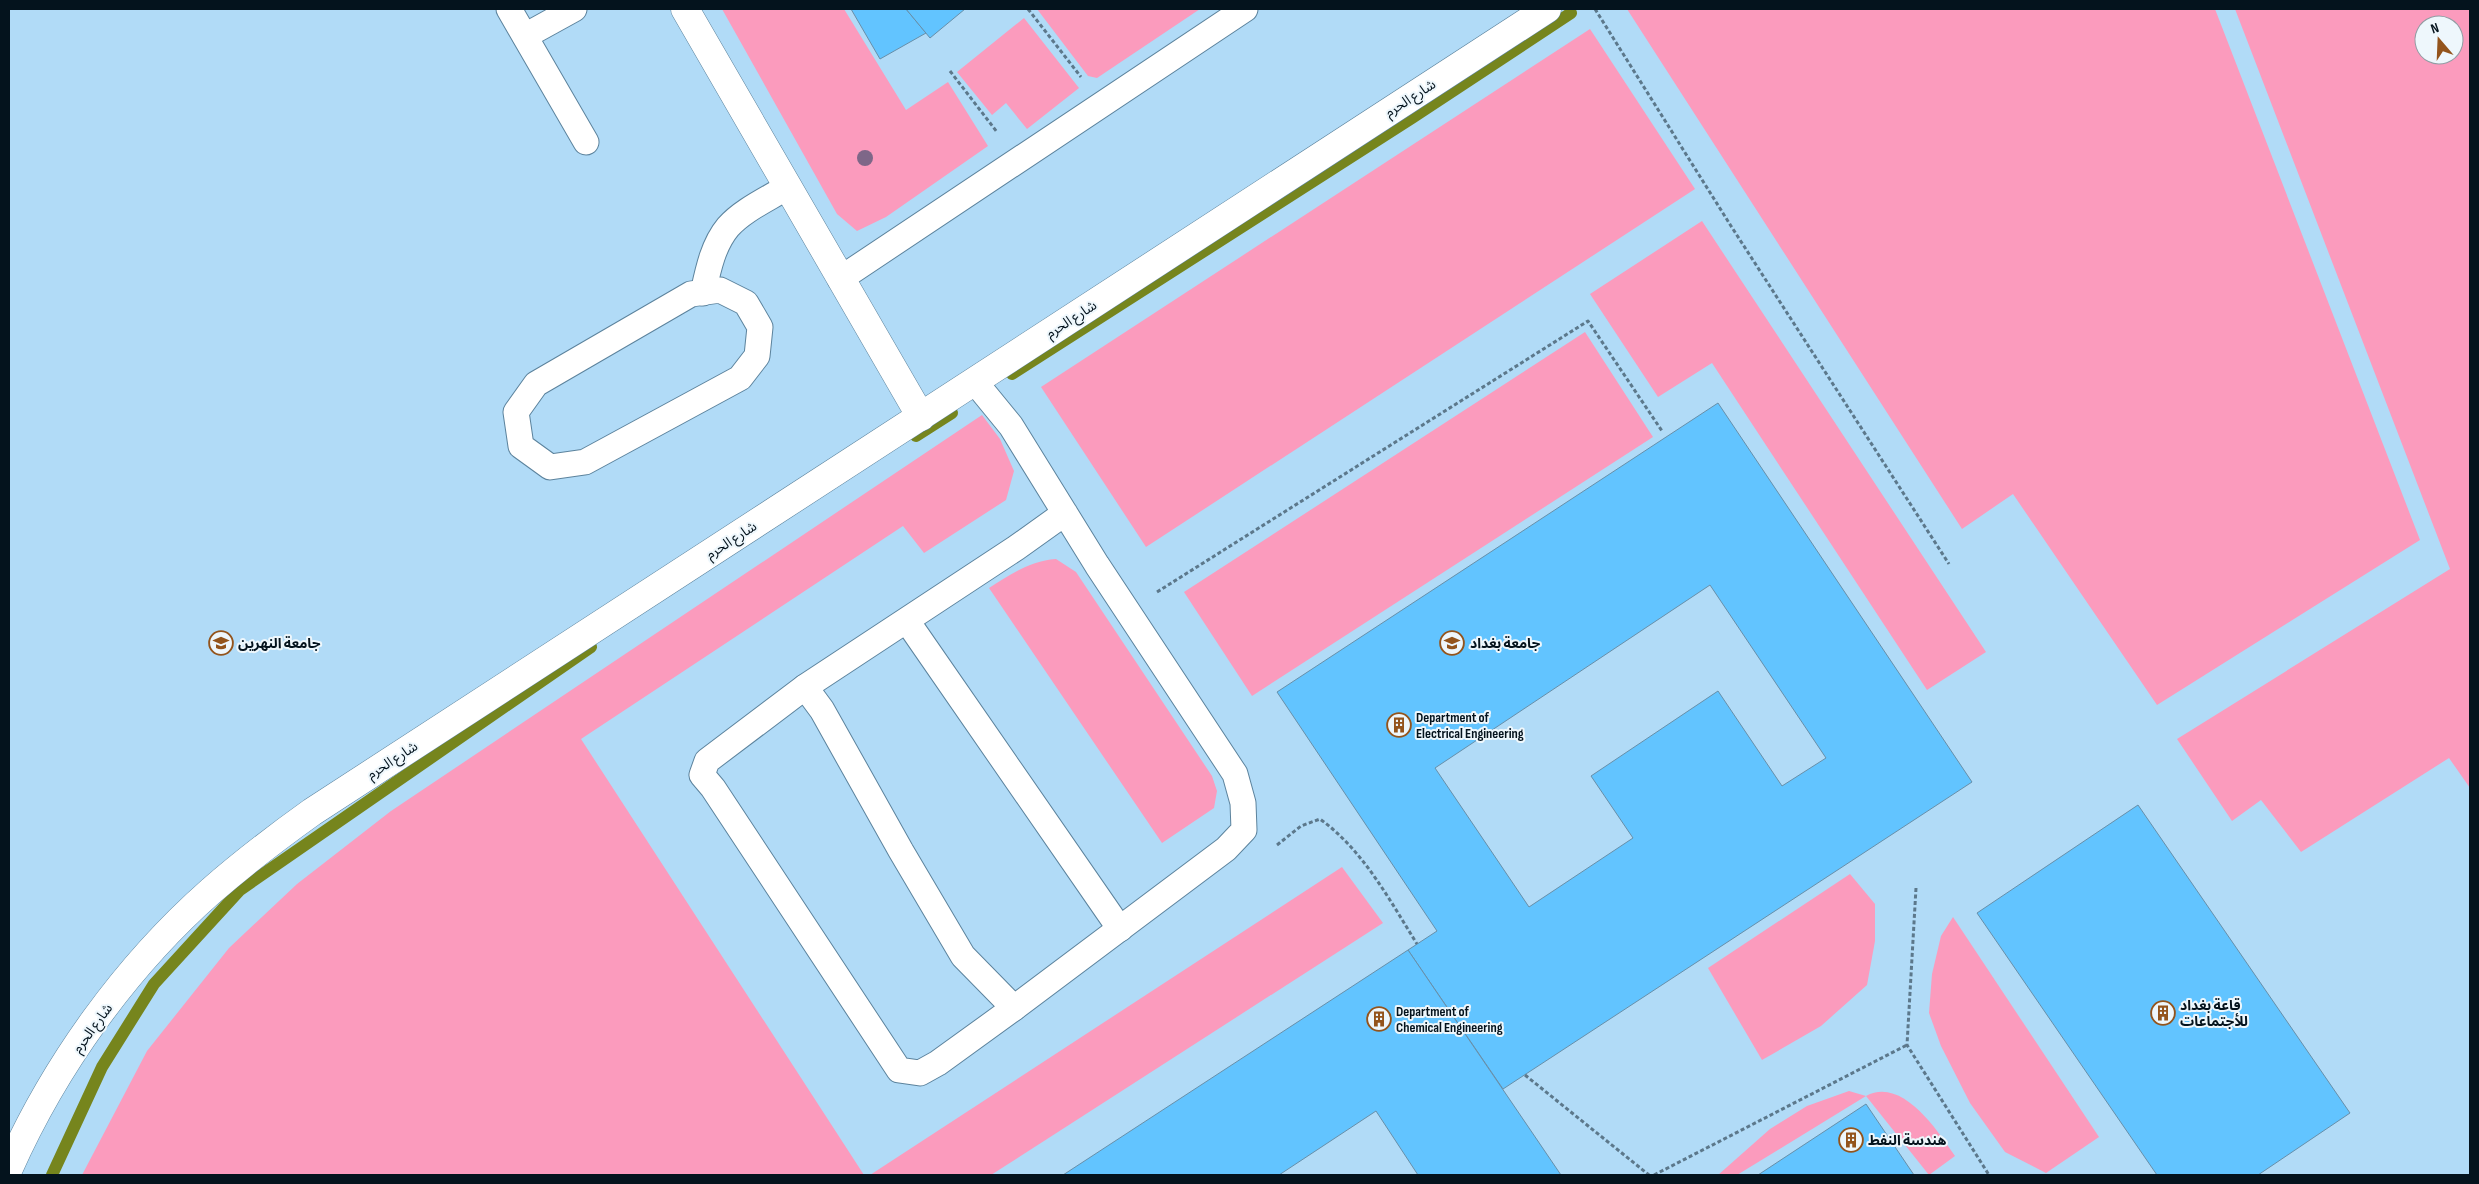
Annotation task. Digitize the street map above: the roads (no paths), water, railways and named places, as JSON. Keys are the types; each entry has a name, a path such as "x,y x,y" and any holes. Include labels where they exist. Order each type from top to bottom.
{"street":[{"path":"684,9 921,416"},
{"name":"شارع الحرم","path":"9,1168 47,1093 82,1039 121,987 177,925 210,892 259,850 320,806 1547,9"}],"lane":[{"path":"509,9 586,142"},
{"path":"525,36 574,9"},
{"path":"840,279 1245,9"},
{"path":"702,293 710,260 728,227 743,214 787,187"},
{"path":"720,290 746,303 760,327 757,356 740,378 584,462 550,467 521,446 516,412 536,384 691,294 702,293 720,290"},
{"path":"975,382 1011,426 1128,611 1235,774 1243,803 1244,830 1226,849 1014,1008 938,1062 920,1072 899,1070 719,796 702,775 707,761 805,687 907,621 1065,513"},
{"path":"907,621 1120,929"},
{"path":"805,687 822,710 901,851 963,956 1014,1008"}],"waterway":[{"path":"1012,374 1412,118 1571,13"},
{"path":"916,436 952,413"},
{"path":"52,1175 102,1067 154,984 240,890 591,647"}],"place":[{"name":"جامعة النهرين","path":"221,643"},
{"name":"جامعة بغداد","path":"1452,643"},
{"name":"Department of Electrical Engineering","path":"1399,725"},
{"name":"قاعة بغداد للأجتماعات","path":"2163,1013"},
{"name":"Department of Chemical Engineering","path":"1379,1019"},
{"name":"هندسة النفط","path":"1851,1140"}]}
